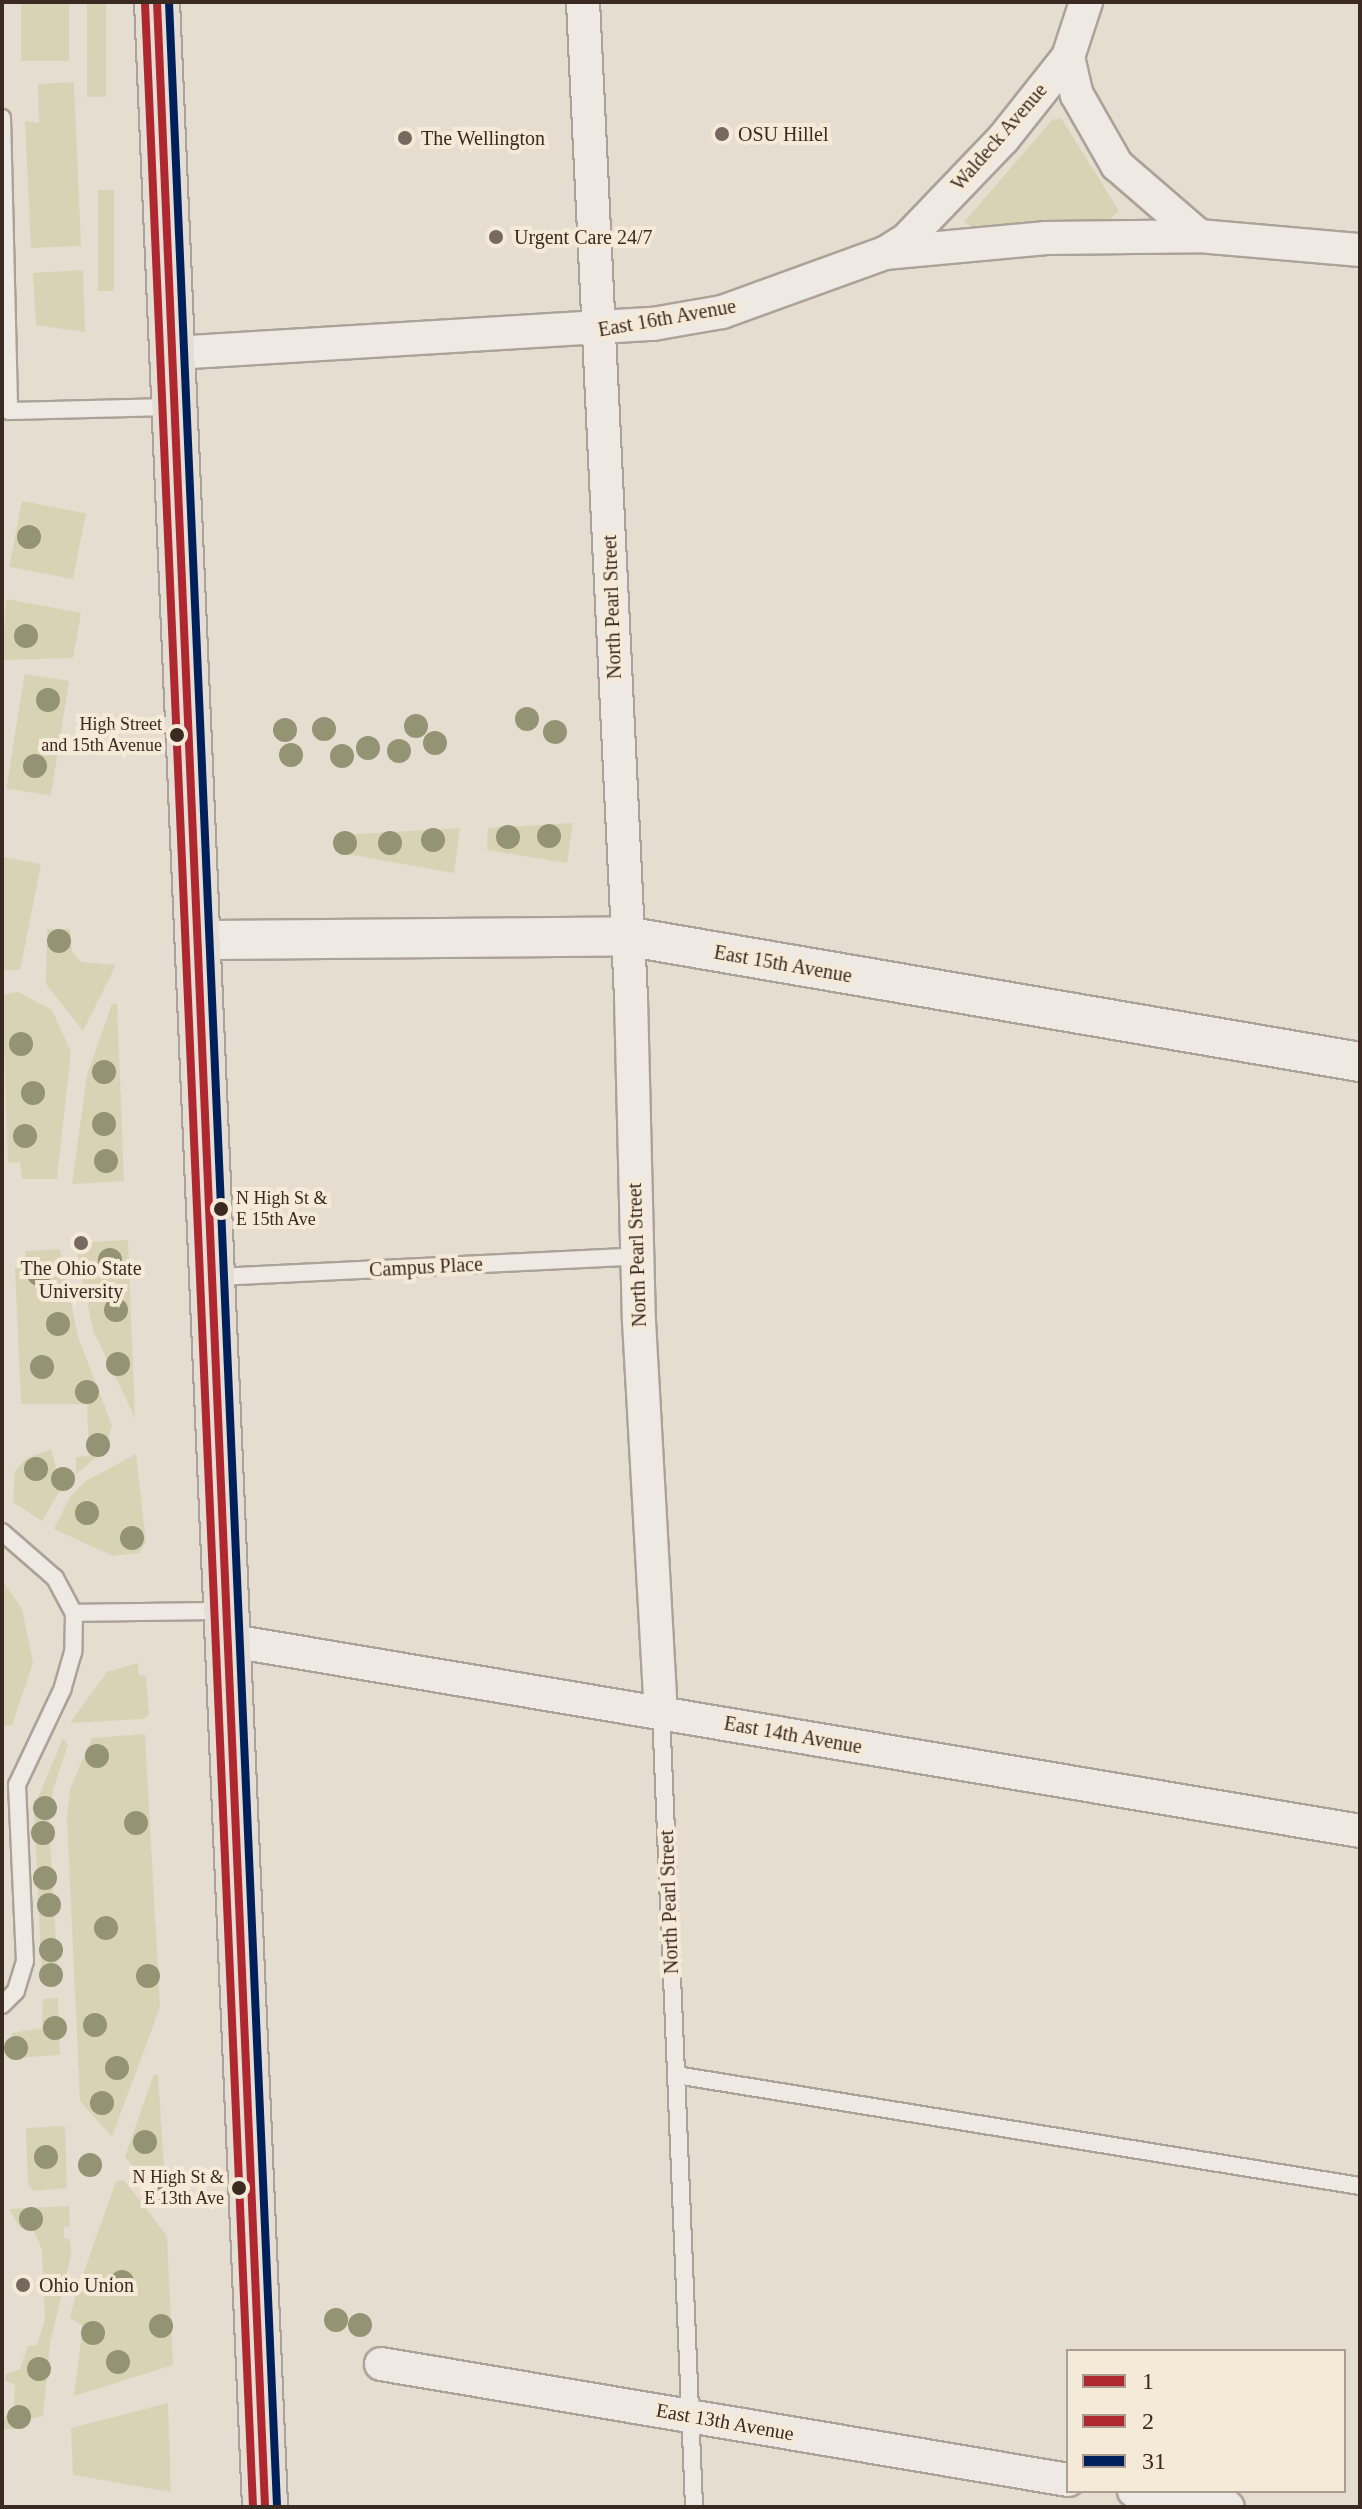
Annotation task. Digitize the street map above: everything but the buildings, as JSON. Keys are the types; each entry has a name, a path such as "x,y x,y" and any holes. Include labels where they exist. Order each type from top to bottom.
{"main road":[{"path":"157,2 201,940 226,1626 265,2507"}],"street":[{"name":"North Pearl Street","path":"583,2 600,331 637,1256 661,1712"},
{"name":"Waldeck Avenue","path":"885,253 907,239 1003,139 1068,57 1086,2"},
{"path":"1068,57 1077,95 1117,165 1199,236"},
{"name":"East 16th Avenue","path":"174,353 600,331 722,312 885,253 1060,238 1199,236 1360,250"},
{"name":"East 15th Avenue","path":"201,940 625,936 1360,1062"},
{"name":"East 14th Avenue","path":"226,1626 661,1712 1360,1831"},
{"name":"East 13th Avenue","path":"381,2364 1066,2480"},
{"path":"1146,2493 1228,2507"}],"lane":[{"path":"2,118 9,411 177,407"},
{"name":"Campus Place","path":"215,1277 637,1256"},
{"path":"2,1532 55,1578 74,1613 73,1652 63,1688 18,1790 25,1961 16,1991 2,2005"},
{"path":"74,1613 226,1626"},
{"name":"North Pearl Street","path":"661,1712 694,2507"},
{"path":"676,2075 1360,2186"}],"shaded area":[{"path":"21,2 69,2 69,61 21,61"},
{"path":"87,2 106,2 106,97 87,97"},
{"path":"74,82 81,246 31,248 25,121 39,123 38,84"},
{"path":"1061,118 1119,211 1109,220 979,232 964,222 1052,120"},
{"path":"98,190 114,190 114,291 98,291"},
{"path":"83,270 85,332 36,325 33,273"},
{"path":"22,501 86,513 73,579 9,567"},
{"path":"6,599 81,613 73,658 2,660"},
{"path":"25,674 69,681 51,796 6,789"},
{"path":"573,823 567,863 487,850 488,828"},
{"path":"460,828 454,873 335,852 339,835"},
{"path":"2,857 41,864 20,970 2,970"},
{"path":"47,929 70,929 72,952 81,962 116,965 83,1031 46,984"},
{"path":"18,992 52,1010 71,1052 57,1179 22,1179 20,1162 8,1163 2,995"},
{"path":"117,1003 124,1181 72,1184 87,1075 112,1004"},
{"path":"128,1240 135,1418 93,1330 75,1243"},
{"path":"60,1249 78,1337 112,1425 105,1449 62,1487 42,1521 13,1502 15,1471 27,1458 51,1449 58,1474 76,1473 76,1457 89,1456 87,1404 21,1404 15,1267 26,1266 25,1251"},
{"path":"136,1454 146,1542 139,1553 113,1556 54,1529 70,1497 86,1481"},
{"path":"2,1580 22,1609 33,1663 12,1725 2,1726"},
{"path":"138,1663 138,1674 146,1676 149,1715 143,1719 70,1723 107,1672"},
{"path":"145,1734 160,2007 112,2137 80,2101 67,1818 70,1789 92,1738"},
{"path":"63,1738 68,1745 53,1790 49,1820 58,1978 42,1979 34,1807"},
{"path":"58,1998 60,2055 13,2058 12,2033 42,2028 43,1999"},
{"path":"158,2074 166,2198 163,2201 125,2157 153,2076"},
{"path":"65,2126 67,2188 34,2191 28,2185 26,2128"},
{"path":"124,2180 167,2236 173,2365 74,2396 83,2326 70,2318 116,2181"},
{"path":"69,2206 70,2226 64,2227 64,2238 70,2239 71,2255 50,2344 43,2416 24,2420 24,2428 2,2429 2,2420 14,2408 15,2385 5,2380 6,2374 20,2369 28,2346 37,2345 45,2319 42,2250 33,2229 20,2228 9,2209"},
{"path":"168,2403 171,2492 73,2475 71,2428"}],"transit line":[{"name":"1","path":"157,2 265,2507"},
{"name":"31","path":"169,2 277,2506"},
{"name":"2","path":"145,3 253,2507"}],"place":[{"name":"OSU Hillel","path":"722,134"},
{"name":"The Wellington","path":"405,138"},
{"name":"Urgent Care 24/7","path":"496,237"},
{"name":"High Street and 15th Avenue","path":"177,735"},
{"name":"N High St & E 15th Ave","path":"221,1209"},
{"name":"The Ohio State University","path":"81,1243"},
{"name":"N High St & E 13th Ave","path":"239,2188"},
{"name":"Ohio Union","path":"23,2285"}]}
